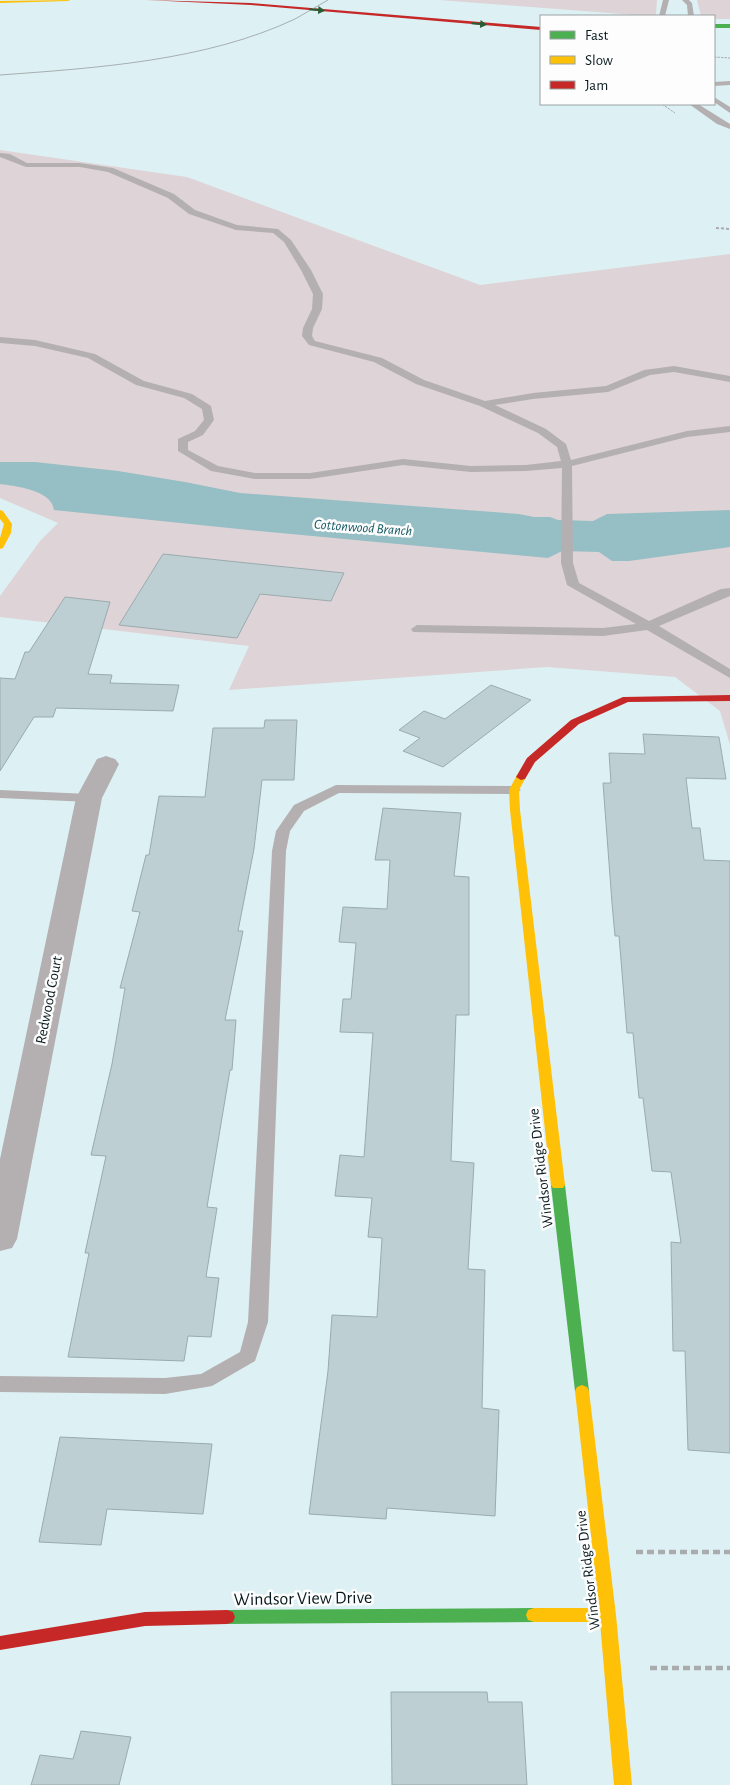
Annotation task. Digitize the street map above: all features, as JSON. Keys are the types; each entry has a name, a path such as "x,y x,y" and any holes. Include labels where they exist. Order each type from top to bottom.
{"street":[{"path":"0,2 68,0"},
{"path":"148,0 254,2 540,29"},
{"path":"338,0 384,4"},
{"path":"715,26 730,26"},
{"path":"0,513 9,526 6,537 0,546"},
{"path":"514,790 532,760 575,722 626,699 726,698"},
{"name":"Redwood Court","path":"0,1239 90,798 106,764"},
{"name":"Windsor Ridge Drive","path":"514,790 601,1551 614,1670 623,1785"},
{"name":"Windsor View Drive","path":"0,1643 145,1618 352,1615 608,1615"}],"lane":[{"path":"662,15 666,0"},
{"path":"685,0 690,4 690,15"},
{"path":"715,84 730,83"},
{"path":"715,100 730,111"},
{"path":"694,105 730,127"},
{"path":"0,155 7,156 26,165 80,165 110,170 171,196 192,212 236,227 275,231 287,240 306,270 318,294 317,309 308,328 307,336 312,343 378,360 420,382 484,404 542,431 562,446 567,464 567,563 573,586 649,626 730,674"},
{"path":"0,340 35,343 91,356 140,383 188,396 207,408 209,420 199,433 182,441 184,451 215,469 255,476 310,476 404,462 471,469 526,468 567,464 687,434 730,429"},
{"path":"484,404 533,396 608,389 648,372 665,370 700,372 730,379"},
{"path":"417,629 603,632 649,626 688,607 725,592 730,592"},
{"path":"0,1384 165,1386 205,1381 248,1356 258,1322 278,860 283,831 299,808 336,790 514,790"},
{"path":"0,794 90,798"}],"path":[{"path":"715,58 730,58"},
{"path":"716,228 730,229"},
{"path":"601,1551 730,1552"},
{"path":"614,1670 670,1667 730,1668"}],"shaded area":[{"path":"439,0 657,0 656,15 635,15"},
{"path":"697,0 730,0 730,19 715,19 715,15 701,15"},
{"path":"0,150 187,177 480,285 730,254 730,745 720,711 675,677 547,667 229,690 249,646 0,617 0,596 40,541 58,523 0,498"}],"water":[{"name":"Cottonwood Branch","path":"0,462 35,462 118,471 240,493 519,514 534,517 550,517 558,520 593,521 607,514 730,510 730,547 629,561 612,561 599,552 562,551 548,558 54,510 52,503 47,498 32,490 0,484"}],"building":[{"path":"163,554 344,573 331,601 260,594 237,638 119,625"},
{"path":"65,597 110,602 88,674 112,675 110,683 179,685 173,711 56,708 53,717 34,717 0,771 0,678 15,679 25,652 29,652"},
{"path":"491,685 531,700 443,767 403,751 420,738 399,730 424,711 445,719"},
{"path":"265,720 297,720 294,780 262,780 254,849 238,931 243,931 225,1020 236,1020 232,1070 230,1070 207,1207 217,1208 206,1277 219,1278 211,1337 188,1336 184,1361 68,1357 89,1253 85,1253 106,1156 91,1155 112,1064 125,988 120,988 140,912 132,911 146,855 149,855 159,796 205,797 213,728 264,728"},
{"path":"643,734 719,737 726,779 686,778 692,828 700,828 704,860 730,861 730,1453 688,1450 685,1351 673,1351 671,1242 681,1243 671,1172 652,1171 643,1098 639,1098 633,1033 627,1033 619,936 615,936 603,783 611,783 609,753 645,754"},
{"path":"383,808 461,813 454,876 469,877 469,1015 456,1015 451,1161 474,1163 468,1269 485,1270 482,1408 499,1410 495,1516 387,1508 386,1519 309,1514 328,1371 332,1315 377,1317 382,1238 368,1237 372,1198 335,1196 340,1155 364,1157 373,1033 340,1032 343,999 351,999 356,943 339,942 343,907 387,909 390,860 375,860"},
{"path":"60,1437 212,1444 203,1514 107,1509 101,1545 39,1542"},
{"path":"391,1692 487,1692 488,1702 522,1702 527,1785 392,1785"},
{"path":"81,1731 131,1737 119,1785 31,1785 40,1755 73,1759"}],"tram line":[{"path":"0,75 112,65 188,53 261,33 295,19 328,0"}],"traffic: fast":[{"path":"715,26 730,26"},
{"path":"558,1185 582,1391"},
{"path":"227,1617 534,1615"}],"traffic: slow":[{"path":"0,2 68,0"},
{"path":"0,513 8,524 7,533 0,546"},
{"path":"521,777 514,790 515,810 558,1185"},
{"path":"582,1391 608,1615 623,1785"},
{"path":"534,1615 608,1615"}],"traffic: jam":[{"path":"148,0 251,4 540,29"},
{"path":"521,777 531,760 575,722 626,699 730,698"},
{"path":"0,1643 145,1619 227,1617"}]}
